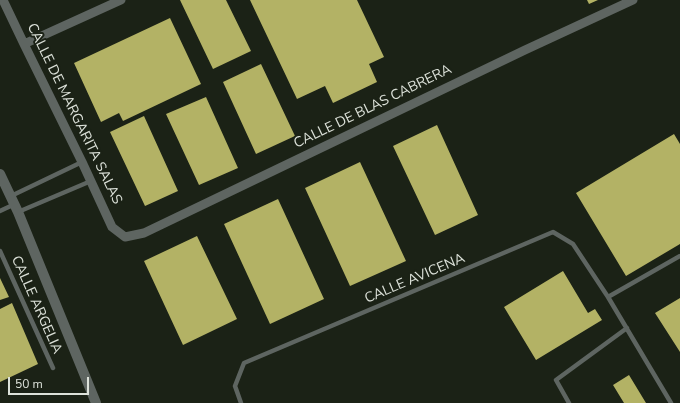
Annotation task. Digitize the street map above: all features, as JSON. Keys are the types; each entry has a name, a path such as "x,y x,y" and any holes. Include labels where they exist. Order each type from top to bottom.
{"street":[{"name":"CALLE DE MARGARITA SALAS","path":"3,0 112,226 125,237"},
{"name":"CALLE DE BLAS CABRERA","path":"125,237 144,233 525,50 633,0"},
{"path":"24,44 116,1"},
{"path":"0,174 15,204 96,403"}],"lane":[{"path":"0,211 15,204 82,162"},
{"path":"15,204 91,181"},
{"name":"CALLE AVICENA","path":"241,403 235,386 244,363 553,232 572,244 608,297"},
{"name":"CALLE ARGELIA","path":"0,251 53,368"},
{"path":"671,403 608,297 680,256"},
{"path":"569,403 556,380 626,328"}],"building":[{"path":"180,0 226,0 251,51 213,69"},
{"path":"250,0 357,0 384,57 369,64 377,82 333,103 325,86 297,99"},
{"path":"587,0 598,0 589,4"},
{"path":"170,18 201,84 123,121 119,113 101,122 74,63"},
{"path":"261,64 295,136 256,154 223,82"},
{"path":"206,97 238,168 199,185 166,114"},
{"path":"144,116 178,191 145,206 110,132"},
{"path":"437,125 478,215 435,235 393,146"},
{"path":"674,134 680,144 680,244 626,276 576,193"},
{"path":"360,162 406,261 350,286 305,188"},
{"path":"278,199 324,299 270,324 224,224"},
{"path":"197,236 237,319 183,345 144,261"},
{"path":"563,271 588,313 595,309 602,320 536,360 504,307"},
{"path":"0,278 9,297 0,300"},
{"path":"680,298 680,352 655,313"},
{"path":"12,303 38,364 0,382 0,309"},
{"path":"629,375 646,403 624,403 613,385"}]}
